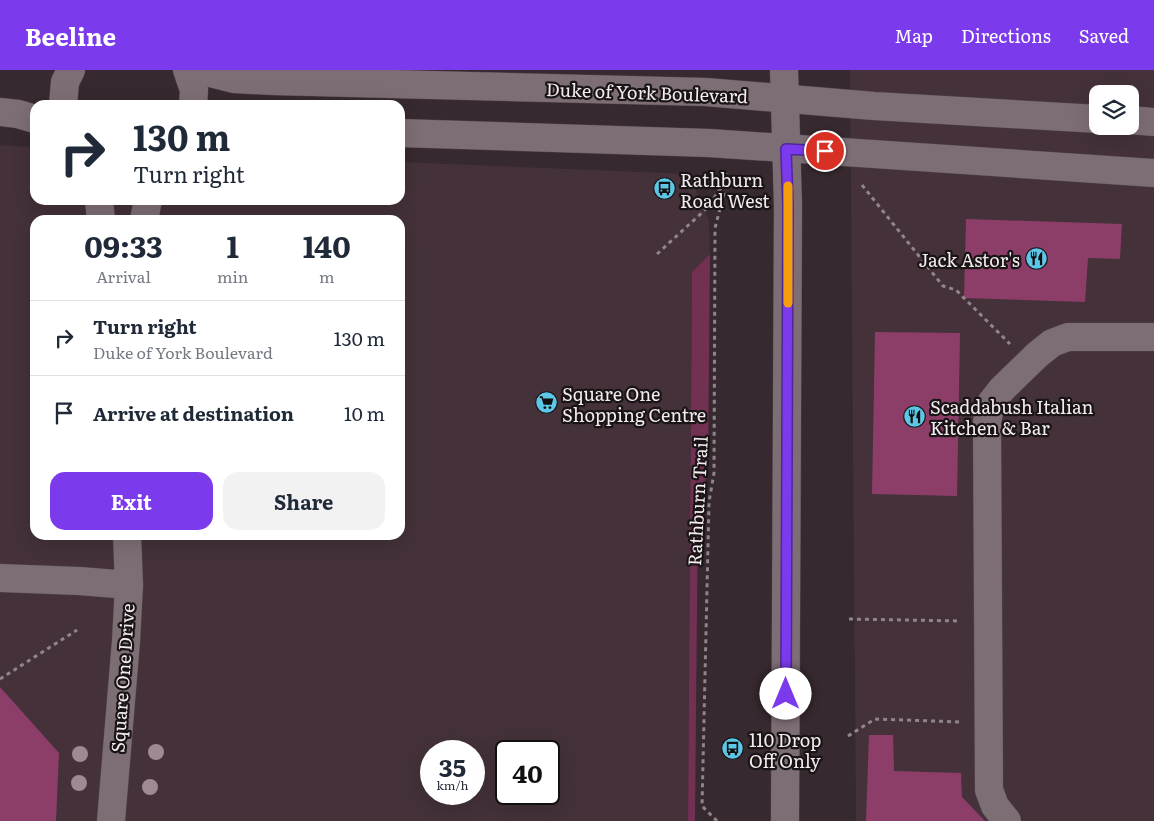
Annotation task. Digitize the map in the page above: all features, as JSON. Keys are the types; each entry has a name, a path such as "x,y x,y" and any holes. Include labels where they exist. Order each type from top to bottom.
{"street":[{"path":"63,100 65,82 71,70"},
{"path":"187,70 194,90 193,100"},
{"name":"Duke of York Boulevard","path":"198,70 234,79 706,92 874,106 1089,118"},
{"path":"784,70 788,216 785,821"},
{"path":"0,112 30,118"},
{"path":"1139,121 1154,122"},
{"path":"405,133 710,143 1154,173"},
{"path":"1007,821 995,806 989,790 987,422 991,403 1002,389 1052,343 1068,337 1154,337"},
{"name":"Square One Drive","path":"111,821 126,641 129,585 127,540"},
{"path":"0,578 79,580 129,585"}],"path":[{"name":"Rathburn Trail","path":"656,254 706,208 728,178 716,228 714,473 709,502 702,806 716,821"},
{"path":"862,184 943,286 956,290 1013,347"},
{"path":"849,619 968,621"},
{"path":"0,679 77,630"},
{"path":"848,736 875,719 968,723"}],"shaded area":[{"path":"850,70 1154,70 1154,821 856,821"},
{"name":"Square One Shopping Centre","path":"0,145 30,148 30,205 405,205 405,162 689,174 709,221 710,254 692,272 688,821 0,821"},
{"path":"710,254 708,472 698,503 695,821 688,821 692,272"}],"building":[{"path":"966,219 1122,224 1120,259 1088,258 1085,302 964,298"},
{"path":"875,332 960,333 957,496 872,494"},
{"path":"0,687 59,753 56,821 0,821"},
{"path":"869,735 893,735 894,771 961,773 962,797 985,821 866,821"}],"slow traffic":[{"path":"788,186 788,303"}],"place":[{"name":"Rathburn Road West","path":"664,189"},
{"name":"Jack Astor's","path":"1036,259"},
{"name":"Square One Shopping Centre","path":"546,403"},
{"name":"Scaddabush Italian Kitchen & Bar","path":"914,416"},
{"name":"110 Drop Off Only","path":"733,749"}],"route":[{"path":"786,694 788,206 786,149 825,151"}]}
